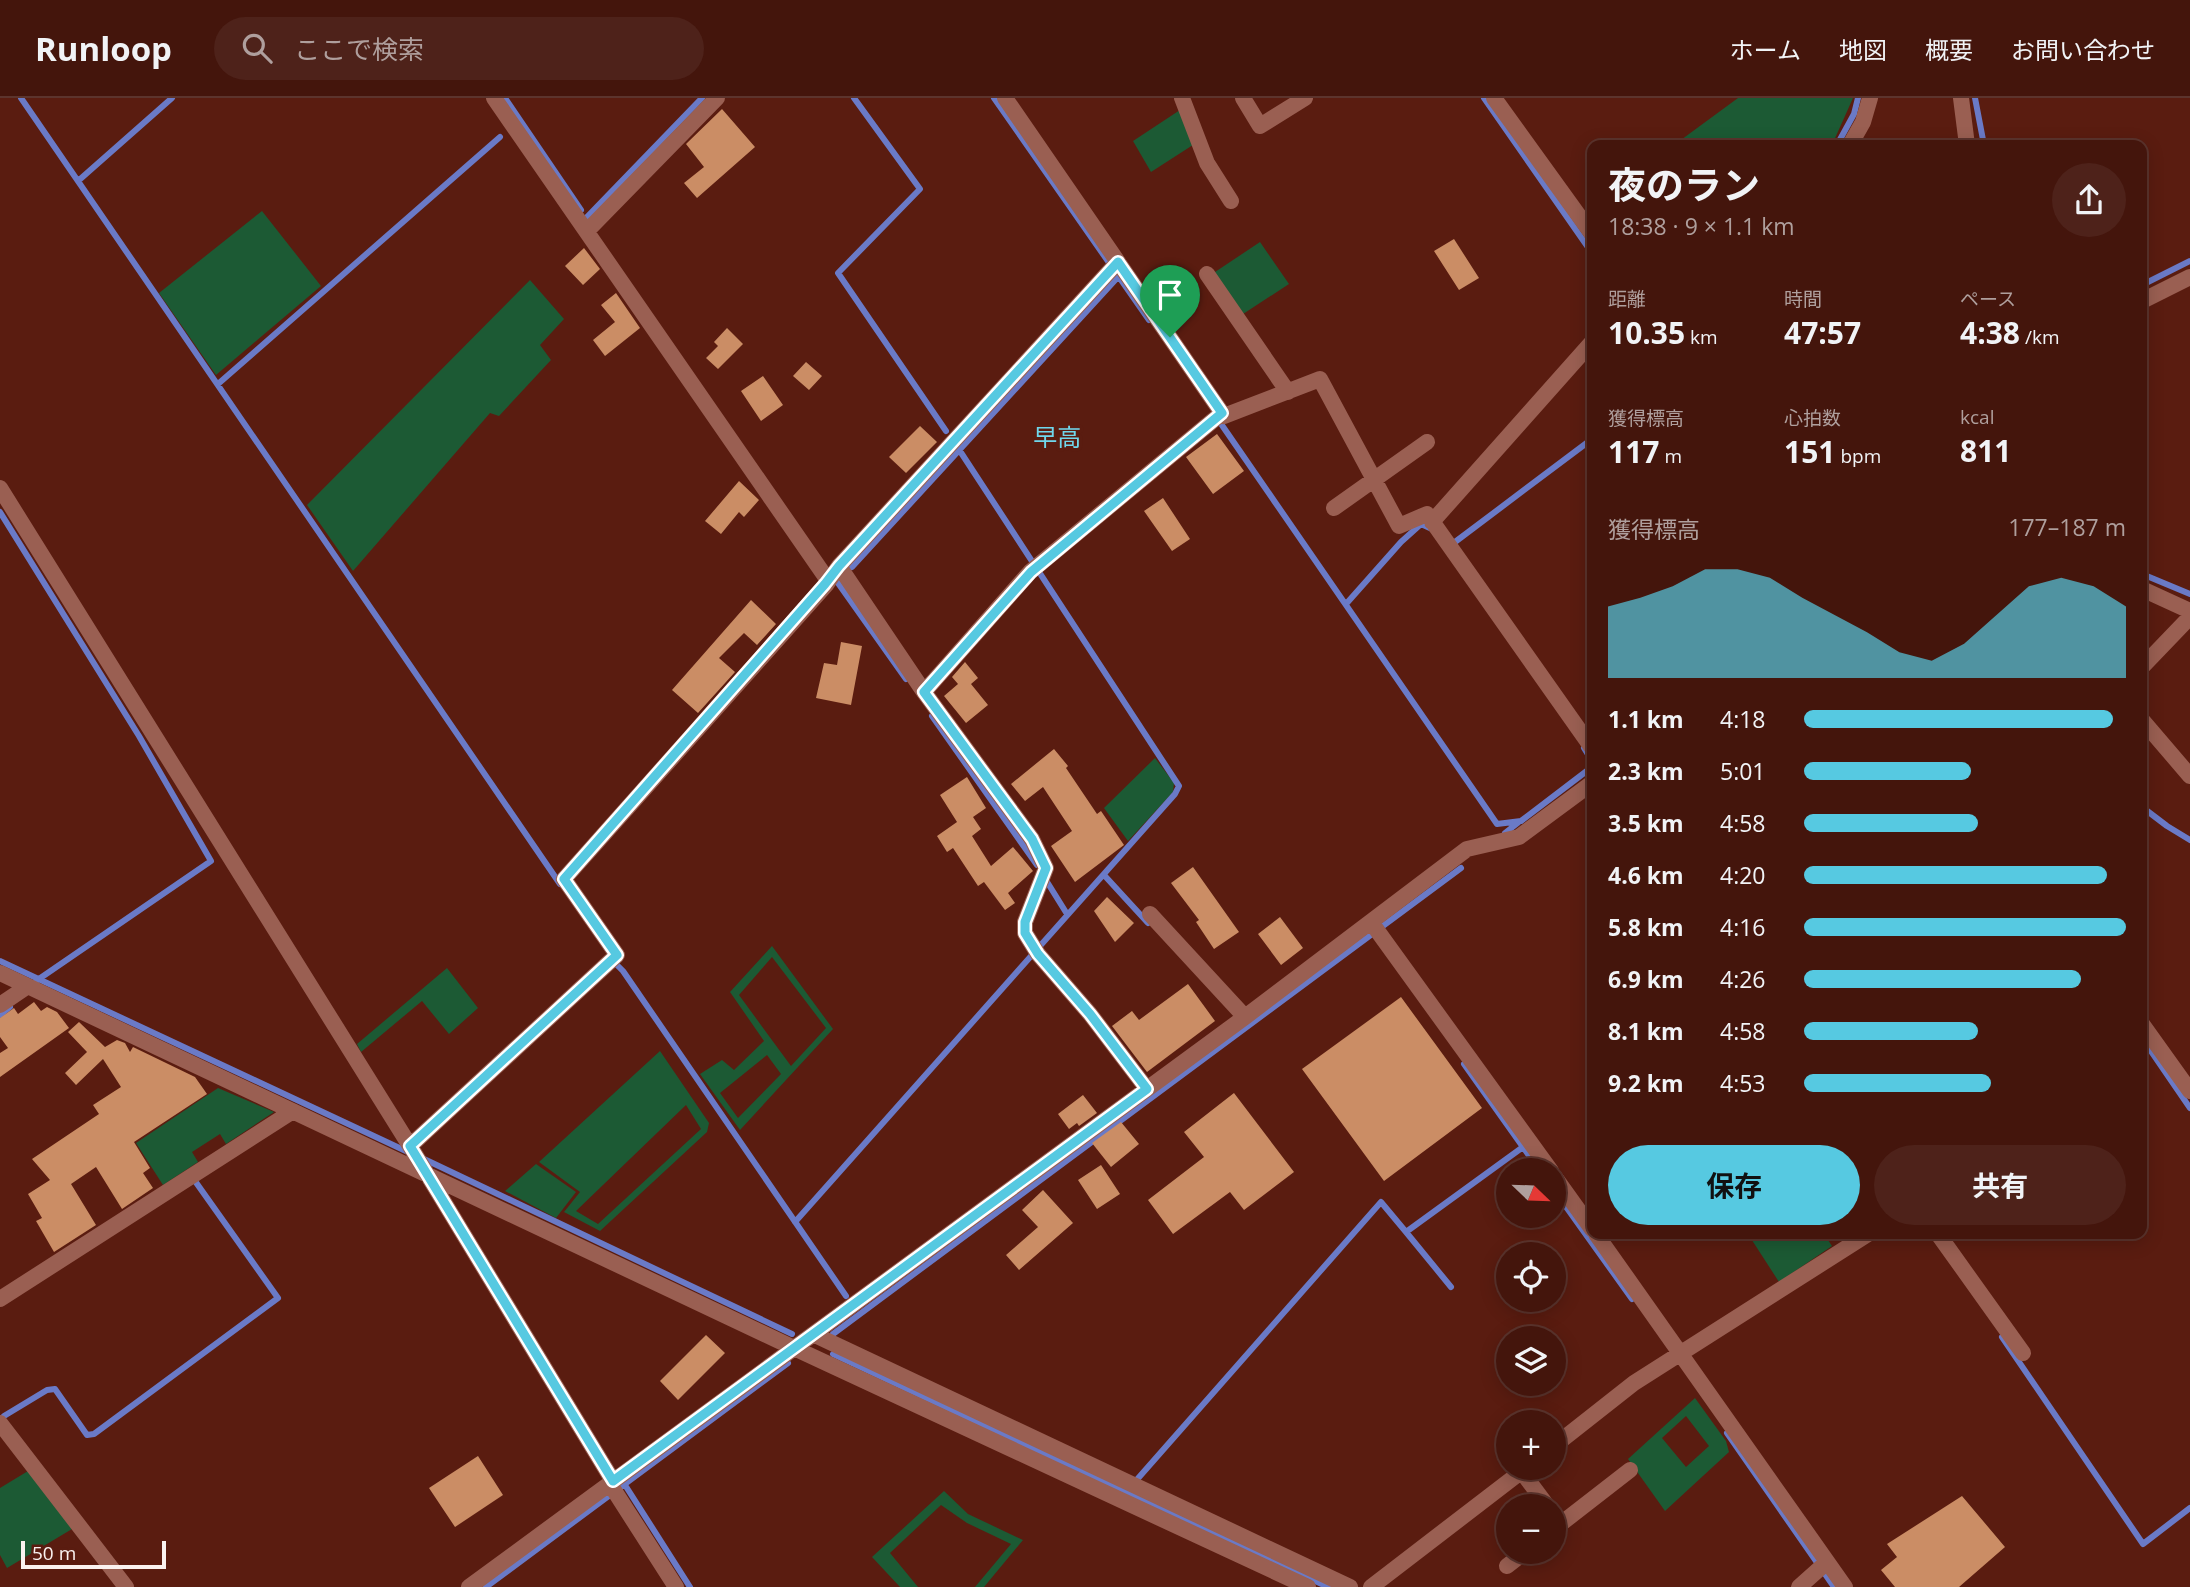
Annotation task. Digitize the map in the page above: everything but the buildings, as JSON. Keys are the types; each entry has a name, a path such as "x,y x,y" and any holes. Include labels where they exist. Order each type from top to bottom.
{"street":[{"path":"494,98 591,227 833,572 1032,839 1046,868 1025,922 1025,933 1036,951 1090,1014 1147,1089"},
{"path":"591,227 717,98"},
{"path":"1005,98 1113,266 1217,416"},
{"path":"1182,98 1207,163 1231,201"},
{"path":"1242,98 1260,126 1305,98"},
{"path":"1494,98 1587,227"},
{"path":"1853,140 1863,122 1870,98"},
{"path":"1961,98 1966,140"},
{"path":"411,1147 617,955 564,879 833,572 1113,266"},
{"path":"1207,274 1288,392"},
{"path":"2147,298 2190,277"},
{"path":"1432,522 1587,348"},
{"path":"924,692 1034,568 1217,416 1224,416 1320,379 1399,526 1427,513 1587,741"},
{"path":"1334,508 1427,442"},
{"path":"0,488 411,1147 676,1587"},
{"path":"2147,591 2190,611"},
{"path":"2147,662 2190,617"},
{"path":"2147,726 2190,776"},
{"path":"469,1587 614,1487 794,1348 1245,1017 1375,928 1467,849 1519,837 1587,787"},
{"path":"1150,914 1245,1017"},
{"path":"1375,928 1541,1158"},
{"path":"0,973 423,1169 794,1348 1308,1587"},
{"path":"0,1005 28,986"},
{"path":"2149,1049 2190,1091"},
{"path":"0,1299 293,1111"},
{"path":"1566,1192 1587,1222"},
{"path":"1599,1239 1677,1357 1845,1587"},
{"path":"1566,1437 1634,1383 1860,1239"},
{"path":"1942,1239 2023,1353"},
{"path":"815,1335 1350,1587"},
{"path":"1,1425 125,1587"},
{"path":"1566,1516 1630,1470"},
{"path":"1371,1587 1511,1480"},
{"path":"1800,1587 1827,1562"}],"green space":[{"path":"1738,98 1853,98 1834,140 1681,140"},
{"path":"1180,110 1196,143 1151,172 1133,141"},
{"path":"262,211 321,286 216,375 159,293"},
{"path":"1260,242 1289,284 1240,316 1212,274"},
{"path":"530,280 564,319 540,345 551,360 499,416 490,413 353,571 307,505"},
{"path":"1155,758 1174,783 1173,792 1128,841 1104,808"},
{"path":"772,946 833,1029 740,1130 700,1074 722,1060 734,1070 764,1041 730,992","holes":["772,957 826,1028 791,1066 739,995","767,1055 781,1074 738,1118 720,1093"]},
{"path":"447,968 478,1008 449,1034 422,1001 361,1052 357,1044"},
{"path":"660,1051 709,1123 707,1132 600,1231 564,1212 580,1192 539,1162","holes":["686,1105 701,1129 598,1224 576,1211"]},
{"path":"218,1088 274,1112 226,1144 220,1134 192,1152 198,1162 163,1185 136,1143"},
{"path":"536,1164 576,1192 556,1218 505,1191"},
{"path":"1751,1239 1827,1239 1832,1246 1779,1282"},
{"path":"1695,1398 1726,1441 1729,1452 1665,1511 1628,1459","holes":["1686,1416 1709,1446 1686,1467 1662,1438"]},
{"path":"28,1471 72,1529 7,1568 0,1555 0,1488"},
{"path":"944,1491 968,1514 1023,1540 984,1587 975,1587 1011,1544 967,1523 941,1505 890,1553 918,1587 900,1587 872,1557"}],"waterway":[{"path":"21,98 560,884"},
{"path":"78,181 172,98"},
{"path":"505,98 581,210"},
{"path":"586,218 702,98"},
{"path":"854,98 920,189 838,273 946,431"},
{"path":"994,98 1149,320"},
{"path":"1484,98 1587,246"},
{"path":"1840,140 1854,114 1858,98"},
{"path":"1975,98 1983,140"},
{"path":"218,384 500,137"},
{"path":"2147,282 2190,261"},
{"path":"852,567 1118,277"},
{"path":"1217,418 1497,824 1521,821 1587,771"},
{"path":"1451,545 1587,443"},
{"path":"795,1222 1175,794 1179,786 958,448"},
{"path":"0,512 139,736 211,861 36,981"},
{"path":"1346,604 1401,542 1421,524 1432,529"},
{"path":"833,576 906,679"},
{"path":"2147,576 2190,594"},
{"path":"932,716 1037,865"},
{"path":"1584,748 1587,753"},
{"path":"2147,811 2190,840"},
{"path":"1505,833 1519,822"},
{"path":"833,1334 1461,868"},
{"path":"1104,875 1148,923"},
{"path":"1044,877 1067,914"},
{"path":"0,961 408,1152"},
{"path":"614,962 623,971 846,1296"},
{"path":"0,1015 10,1007"},
{"path":"2147,1045 2190,1108"},
{"path":"1464,1064 1531,1158"},
{"path":"1126,1492 1381,1202 1406,1232 1523,1147"},
{"path":"424,1159 792,1334"},
{"path":"4,1416 47,1390 55,1389 87,1435 94,1434 278,1298 195,1181"},
{"path":"1566,1207 1587,1236"},
{"path":"1406,1232 1451,1287"},
{"path":"1589,1239 1632,1299"},
{"path":"2002,1337 2143,1544 2190,1508"},
{"path":"833,1354 1328,1587"},
{"path":"486,1587 788,1363"},
{"path":"1727,1433 1834,1587"},
{"path":"625,1485 690,1587"}],"district":[{"name":"早高","path":"1057,436"}],"route":[{"path":"1118,262 1170,337 1222,413 1031,572 924,692 1032,839 1046,868 1025,922 1025,933 1030,943 1090,1014 1147,1089 613,1481 410,1146 617,955 564,879 827,579 1118,262"}]}
